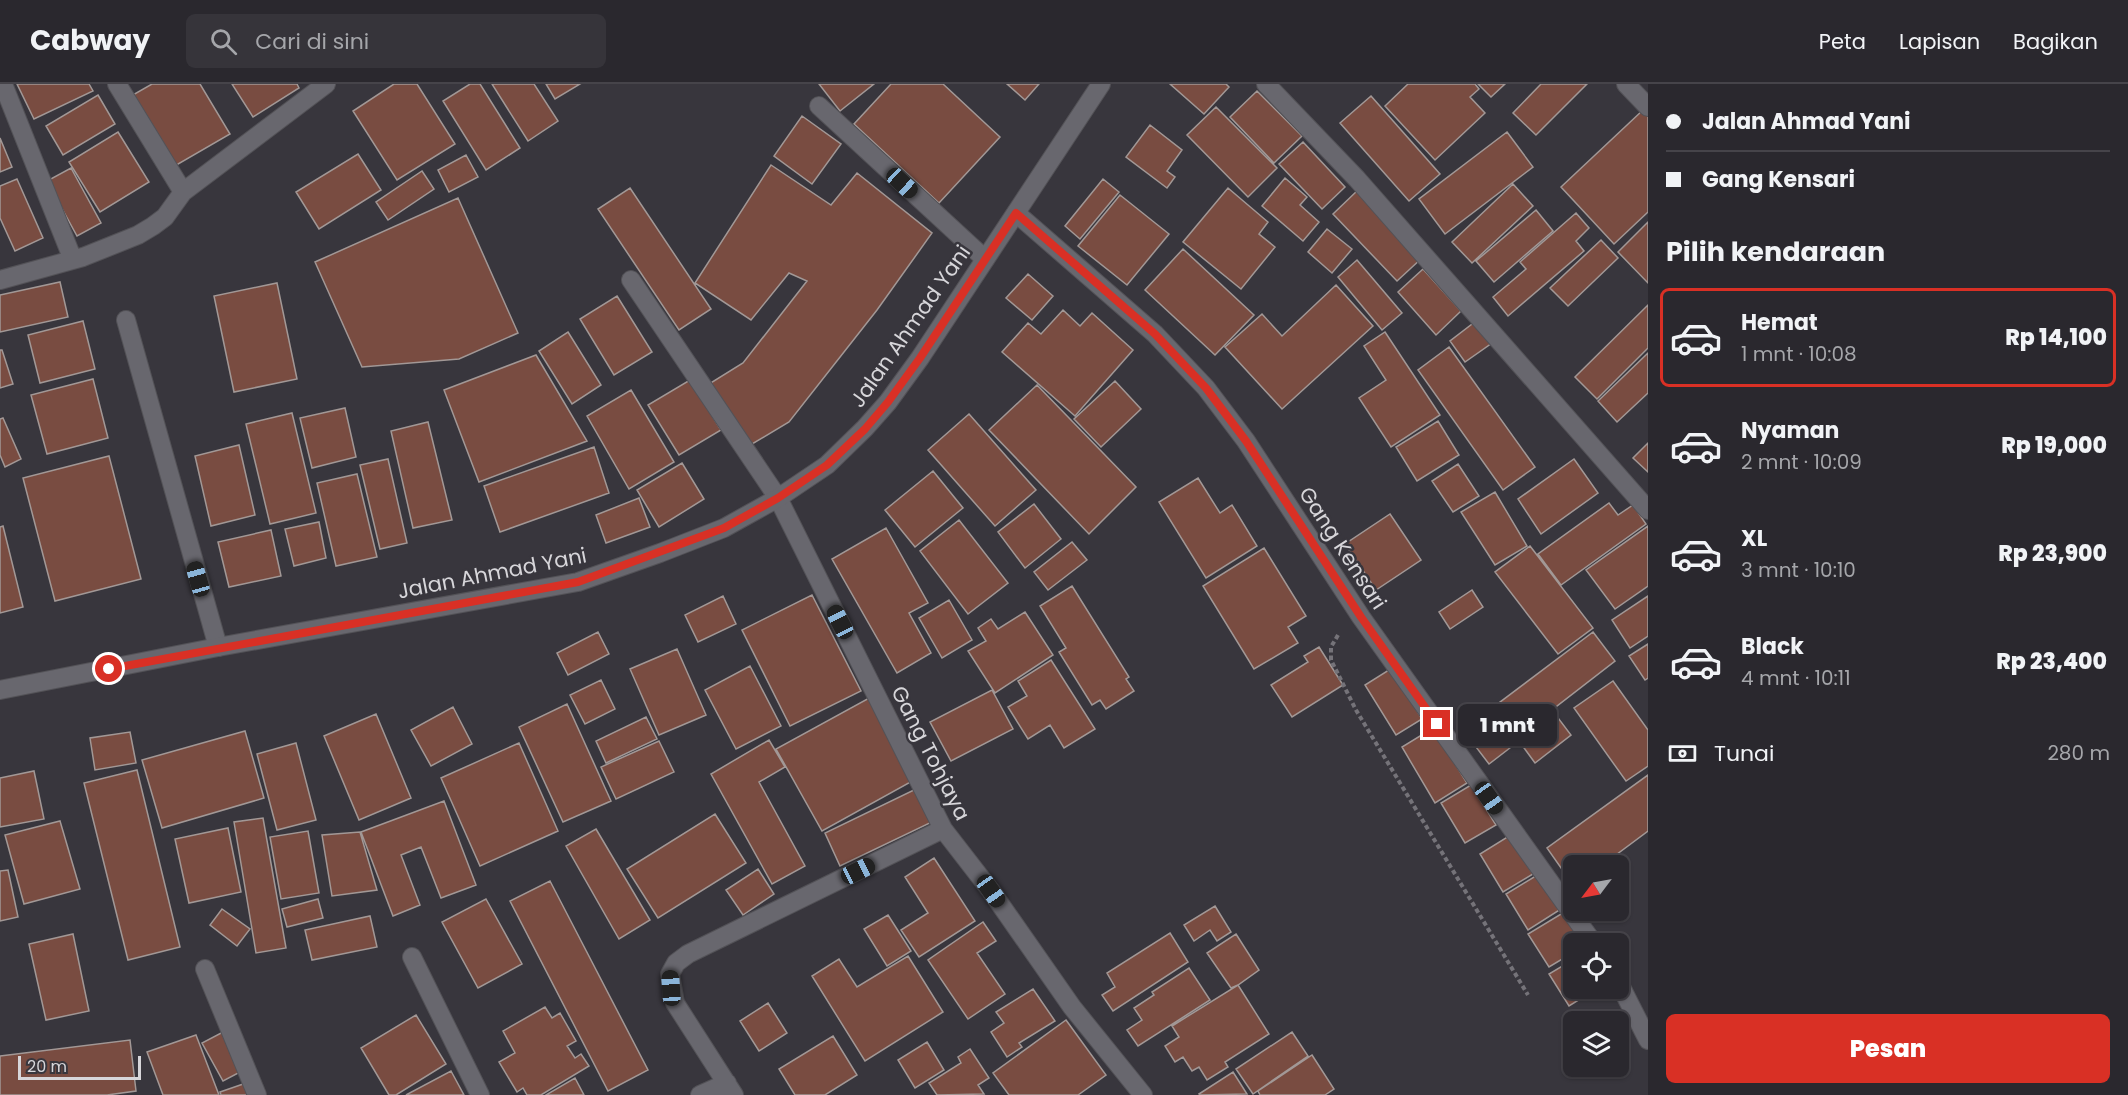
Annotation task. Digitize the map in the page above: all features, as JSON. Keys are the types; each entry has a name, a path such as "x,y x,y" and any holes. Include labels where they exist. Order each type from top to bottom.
{"street":[{"path":"3,84 73,260"},
{"path":"117,84 183,192"},
{"path":"0,280 73,260 128,239 153,226 165,217 183,192 326,84"},
{"name":"Jalan Ahmad Yani","path":"0,690 218,647 578,582 724,528 778,498 827,465 865,429 888,402 920,358 1101,84"},
{"path":"1266,84 1365,188 1648,510"},
{"path":"1626,84 1648,107"},
{"path":"819,106 985,259"},
{"name":"Gang Kensari","path":"1016,213 1155,334 1206,388 1246,441 1361,617 1586,933"},
{"name":"Gang Tohjaya","path":"631,280 778,498 943,829 991,891 1072,1007 1143,1095"},
{"path":"126,320 218,647"},
{"path":"700,1095 730,1089 675,1003 670,974 676,963 688,954 943,829"},
{"path":"412,957 480,1095"},
{"path":"205,969 257,1095"},
{"path":"1627,999 1648,1040"}],"path":[{"path":"1361,617 1340,632 1331,647 1331,660 1356,710 1528,995"}],"building":[{"path":"17,84 89,84 93,91 34,119"},
{"path":"152,84 200,84 230,134 173,167 131,96"},
{"path":"232,84 297,84 299,88 253,117"},
{"path":"394,84 417,84 455,144 397,180 353,111"},
{"path":"470,84 480,84 520,148 486,170 443,101"},
{"path":"492,84 534,84 558,121 528,141"},
{"path":"546,84 580,84 555,99"},
{"path":"819,84 874,84 840,111"},
{"path":"891,84 943,84 1000,137 939,203 854,124"},
{"path":"1007,84 1039,84 1025,100"},
{"path":"1170,84 1226,84 1229,87 1204,114"},
{"path":"1408,84 1475,84 1479,89 1470,97 1485,113 1435,160 1385,106"},
{"path":"1478,84 1505,84 1491,97"},
{"path":"1541,84 1587,84 1536,135 1513,113"},
{"path":"1257,91 1302,136 1274,163 1230,117"},
{"path":"98,95 115,124 63,155 46,126"},
{"path":"1371,96 1440,174 1409,201 1340,123"},
{"path":"1216,107 1277,168 1248,197 1187,135"},
{"path":"1643,110 1648,115 1648,212 1614,244 1561,187"},
{"path":"802,116 841,144 812,184 774,156"},
{"path":"1150,125 1182,150 1167,171 1175,177 1167,188 1126,157"},
{"path":"118,132 149,182 100,212 69,162"},
{"path":"1507,132 1533,167 1445,234 1419,199"},
{"path":"0,138 12,167 0,172"},
{"path":"1303,142 1345,187 1322,209 1279,164"},
{"path":"358,154 381,190 319,229 296,192"},
{"path":"466,155 478,177 449,192 438,170"},
{"path":"771,165 831,205 857,173 932,233 877,310 789,422 747,447 709,384 743,363 807,281 789,273 751,320 695,283"},
{"path":"71,168 101,223 77,236 47,181"},
{"path":"422,171 434,189 388,220 376,202"},
{"path":"1285,178 1307,197 1300,205 1319,222 1303,241 1262,206"},
{"path":"17,179 43,238 15,251 0,218 0,186"},
{"path":"1103,179 1119,192 1080,239 1065,226"},
{"path":"1513,184 1533,206 1472,263 1452,242"},
{"path":"630,188 711,309 679,330 598,209"},
{"path":"1228,188 1268,222 1259,234 1275,247 1241,289 1183,242"},
{"path":"1359,189 1423,257 1397,281 1333,214"},
{"path":"1120,195 1169,234 1127,285 1078,246"},
{"path":"458,198 518,333 459,359 362,367 315,262"},
{"path":"1536,210 1553,231 1494,282 1476,261"},
{"path":"1576,213 1589,228 1576,241 1584,251 1508,316 1493,297 1526,269 1520,262"},
{"path":"1648,222 1648,283 1618,252"},
{"path":"1327,229 1352,249 1332,273 1308,252"},
{"path":"1601,240 1618,258 1568,306 1550,288"},
{"path":"1183,249 1254,315 1215,355 1145,290"},
{"path":"1357,260 1402,313 1382,330 1338,277"},
{"path":"1423,269 1461,311 1436,335 1398,292"},
{"path":"1028,274 1053,296 1032,320 1006,298"},
{"path":"60,282 68,317 0,332 0,295"},
{"path":"277,283 297,379 234,392 214,296"},
{"path":"1336,285 1373,326 1282,409 1225,347 1262,314 1282,336"},
{"path":"617,296 652,352 614,375 580,319"},
{"path":"1648,305 1648,348 1597,399 1575,377"},
{"path":"1063,310 1080,326 1092,313 1133,350 1075,416 1002,352 1028,323 1041,334"},
{"path":"83,321 95,369 40,383 28,335"},
{"path":"1476,321 1492,343 1465,362 1450,341"},
{"path":"568,332 601,385 572,404 539,351"},
{"path":"1385,332 1440,415 1391,447 1359,398 1386,380 1364,346"},
{"path":"1449,347 1535,467 1503,490 1418,370"},
{"path":"0,350 2,350 13,384 0,388"},
{"path":"1648,353 1648,393 1617,422 1598,401"},
{"path":"536,355 587,441 479,482 444,390"},
{"path":"93,379 108,438 47,454 31,395"},
{"path":"690,380 721,430 679,455 648,405"},
{"path":"1115,381 1141,409 1101,447 1074,419"},
{"path":"1037,385 1136,487 1089,534 989,430"},
{"path":"631,390 674,462 629,489 587,416"},
{"path":"345,408 356,457 312,468 300,418"},
{"path":"292,413 316,513 270,524 246,424"},
{"path":"969,414 1036,490 995,526 928,450"},
{"path":"3,418 21,459 5,467 0,455 0,419"},
{"path":"1438,421 1459,455 1417,481 1396,447"},
{"path":"428,422 452,520 413,528 391,431"},
{"path":"1648,443 1648,472 1633,458"},
{"path":"239,445 255,515 211,526 195,456"},
{"path":"594,447 609,493 500,532 484,486"},
{"path":"109,456 141,579 55,601 23,478"},
{"path":"388,459 407,543 380,549 360,465"},
{"path":"1574,459 1598,493 1541,534 1518,499"},
{"path":"682,463 704,499 659,527 637,490"},
{"path":"1458,464 1479,496 1453,512 1432,481"},
{"path":"933,471 963,508 915,547 885,510"},
{"path":"357,474 377,557 336,566 317,483"},
{"path":"1198,478 1220,513 1232,505 1257,546 1206,578 1159,502"},
{"path":"1495,492 1527,546 1495,565 1461,512"},
{"path":"639,498 650,527 606,543 596,515"},
{"path":"1609,503 1618,515 1633,505 1646,524 1561,585 1538,554"},
{"path":"1034,504 1061,539 1025,568 998,532"},
{"path":"1390,514 1421,560 1376,590 1345,544"},
{"path":"959,520 1008,583 968,614 920,551"},
{"path":"319,522 326,558 294,566 285,529"},
{"path":"3,526 23,607 0,613 0,527"},
{"path":"1648,526 1648,586 1615,609 1586,570"},
{"path":"886,528 928,603 909,613 931,653 897,673 832,559"},
{"path":"271,530 281,576 229,587 218,542"},
{"path":"1072,542 1087,560 1048,590 1034,572"},
{"path":"1530,546 1593,628 1558,654 1495,572"},
{"path":"1264,548 1306,616 1288,627 1298,643 1254,669 1203,586"},
{"path":"1072,586 1129,677 1126,679 1134,691 1106,709 1100,700 1092,705 1059,652 1066,648 1040,606"},
{"path":"1472,590 1483,607 1450,629 1439,612"},
{"path":"812,595 861,691 790,726 742,630"},
{"path":"723,596 736,624 698,642 685,615"},
{"path":"1648,596 1648,636 1630,648 1612,620"},
{"path":"949,600 972,640 942,658 919,618"},
{"path":"1025,612 1053,655 995,693 968,651 986,641 978,628 991,619 998,629"},
{"path":"598,632 609,654 568,675 557,653"},
{"path":"1593,632 1615,661 1552,710 1571,735 1535,763 1519,741 1489,764 1463,730"},
{"path":"1648,644 1648,678 1645,680 1629,656"},
{"path":"1319,647 1343,685 1292,717 1271,685 1308,662 1304,656"},
{"path":"677,649 706,715 659,735 630,669"},
{"path":"1051,660 1095,729 1064,748 1050,725 1028,739 1008,707 1027,696 1018,681"},
{"path":"750,666 781,726 736,749 705,690"},
{"path":"1392,668 1422,719 1396,735 1365,685"},
{"path":"601,680 615,709 585,724 570,695"},
{"path":"1613,681 1648,730 1648,766 1626,781 1574,708"},
{"path":"992,690 1013,729 951,761 930,722"},
{"path":"871,697 916,779 822,831 776,749"},
{"path":"567,704 611,801 563,822 519,727"},
{"path":"453,707 472,744 431,766 411,730"},
{"path":"376,714 411,798 359,820 324,736"},
{"path":"646,717 657,739 606,763 596,741"},
{"path":"1433,728 1467,783 1435,803 1402,747"},
{"path":"245,731 264,798 162,828 142,760"},
{"path":"130,732 136,763 95,770 90,738"},
{"path":"769,740 785,767 759,782 805,866 772,884 711,774"},
{"path":"659,741 674,772 616,799 601,767"},
{"path":"296,743 316,820 277,830 257,754"},
{"path":"519,743 558,831 480,866 441,778"},
{"path":"137,770 180,947 128,960 84,783"},
{"path":"34,771 44,819 0,827 0,778"},
{"path":"1648,775 1648,831 1616,855 1563,855 1563,871 1547,848"},
{"path":"1471,785 1496,825 1465,843 1441,803"},
{"path":"918,788 934,821 840,866 825,833"},
{"path":"444,801 476,885 441,898 421,847 401,855 420,905 393,916 361,832"},
{"path":"715,814 746,863 658,918 627,869"},
{"path":"263,818 286,948 256,953 234,822"},
{"path":"60,821 80,889 24,904 5,835"},
{"path":"228,828 241,892 189,903 175,839"},
{"path":"596,829 650,920 619,939 566,846"},
{"path":"308,831 319,893 281,899 270,837"},
{"path":"360,832 377,890 332,896 322,835"},
{"path":"1509,836 1533,874 1503,892 1480,854"},
{"path":"934,858 975,921 919,957 901,930 928,913 905,877"},
{"path":"758,869 774,894 743,915 726,890"},
{"path":"8,870 18,917 0,921 0,871"},
{"path":"1539,874 1561,909 1528,930 1506,894"},
{"path":"550,881 648,1070 608,1091 510,901"},
{"path":"318,899 323,918 287,927 282,909"},
{"path":"486,899 522,964 478,988 442,922"},
{"path":"1215,906 1231,932 1217,941 1210,930 1194,941 1184,925"},
{"path":"222,909 250,929 237,946 210,925"},
{"path":"1563,913 1563,921 1572,921 1579,933 1563,933 1563,959 1549,967 1528,934"},
{"path":"888,915 911,951 887,966 864,929"},
{"path":"370,916 377,947 312,960 305,930"},
{"path":"983,922 996,941 977,953 1005,994 968,1019 928,960"},
{"path":"1170,933 1188,962 1113,1011 1102,995 1115,987 1107,973"},
{"path":"73,934 89,1011 46,1020 29,944"},
{"path":"1236,934 1259,970 1231,988 1207,953"},
{"path":"908,956 943,1012 865,1061 812,976 839,959 857,987"},
{"path":"1563,966 1563,996 1549,974"},
{"path":"1189,968 1210,1000 1138,1046 1127,1030 1142,1020 1134,1008 1154,995 1152,992"},
{"path":"1238,985 1269,1034 1225,1062 1228,1067 1207,1080 1199,1067 1192,1071 1183,1057 1175,1062 1165,1046 1179,1037 1172,1026"},
{"path":"1033,989 1055,1021 1019,1043 1022,1047 1007,1057 991,1032 1004,1023 996,1012"},
{"path":"1565,999 1580,999 1569,1006"},
{"path":"768,1003 787,1033 759,1051 740,1021"},
{"path":"545,1007 552,1018 560,1013 576,1041 567,1046 575,1058 581,1054 589,1066 541,1095 527,1095 523,1088 517,1092 499,1062 515,1053 503,1031"},
{"path":"416,1015 446,1064 396,1095 389,1095 361,1048"},
{"path":"1066,1020 1106,1075 1078,1095 1009,1095 993,1073"},
{"path":"223,1032 244,1070 223,1081 202,1043"},
{"path":"1292,1032 1308,1056 1253,1094 1236,1069"},
{"path":"196,1035 219,1095 163,1095 147,1052"},
{"path":"833,1036 857,1075 825,1095 795,1095 779,1069"},
{"path":"130,1040 136,1091 107,1095 0,1095 0,1056"},
{"path":"927,1042 944,1070 915,1088 898,1060"},
{"path":"970,1049 989,1078 978,1085 984,1094 937,1095 929,1083 961,1063 958,1057"},
{"path":"1312,1055 1334,1089 1325,1095 1260,1095 1258,1091"},
{"path":"451,1071 464,1095 406,1095"},
{"path":"1233,1072 1247,1094 1199,1094"},
{"path":"575,1078 584,1095 546,1095"},
{"path":"249,1082 254,1095 221,1095 220,1092"}],"route":[{"path":"109,669 578,582 724,528 778,498 827,465 865,429 920,358 1016,213 1155,334 1206,388 1246,441 1361,617 1437,724"}]}
